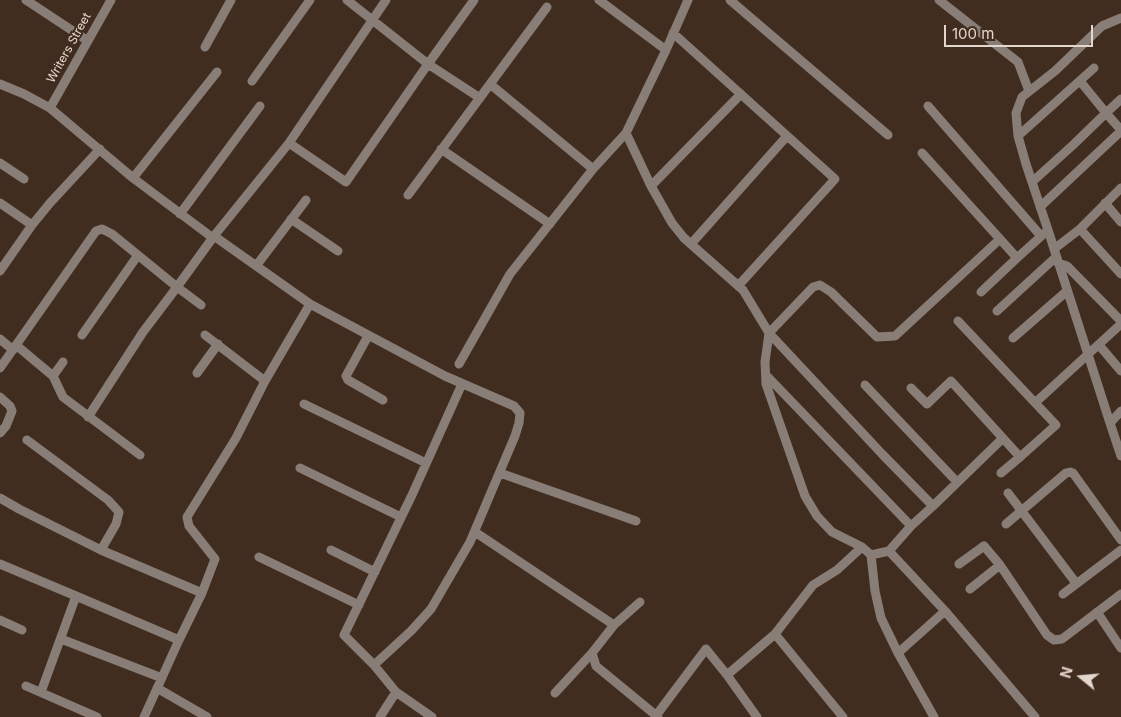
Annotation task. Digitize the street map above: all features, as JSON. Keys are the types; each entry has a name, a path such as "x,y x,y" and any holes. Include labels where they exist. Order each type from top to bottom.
{"street":[{"path":"26,0 88,41"},
{"name":"Writers Street","path":"50,108 111,0"},
{"path":"205,47 231,0"},
{"path":"252,81 310,0"},
{"path":"347,0 428,64 480,98"},
{"path":"88,417 142,332 289,143 386,0"},
{"path":"599,0 666,50"},
{"path":"459,364 510,274 593,169 626,133 688,0"},
{"path":"730,0 888,135"},
{"path":"939,0 1018,62 1029,91"},
{"path":"289,143 346,182 471,1"},
{"path":"408,195 546,7"},
{"path":"1044,233 1040,207 1018,136 1016,113 1022,97 1055,70 1102,26 1121,18"},
{"path":"673,34 835,179 738,286"},
{"path":"1018,136 1094,68"},
{"path":"133,178 217,72"},
{"path":"1040,207 1121,130 1080,81"},
{"path":"0,84 50,108 133,178 180,214 310,304 462,384 514,406 520,414 517,430 475,532 431,608 411,631 374,665"},
{"path":"490,84 593,169"},
{"path":"650,186 741,94"},
{"path":"1032,182 1121,99"},
{"path":"180,214 260,106"},
{"path":"928,106 1044,233 1056,256 1121,456"},
{"path":"626,133 650,186 672,222 691,244 742,290 768,333 882,455 933,506"},
{"path":"691,244 787,136"},
{"path":"0,271 32,225 100,149"},
{"path":"441,150 550,224"},
{"path":"922,153 1017,258"},
{"path":"0,163 24,179"},
{"path":"997,311 1056,256 1121,188"},
{"path":"256,266 306,200"},
{"path":"0,203 32,225"},
{"path":"1106,204 1121,222"},
{"path":"292,219 338,250"},
{"path":"0,368 96,231 102,229 112,234 201,305"},
{"path":"1080,229 1121,274"},
{"path":"981,292 1044,233"},
{"path":"934,717 898,653 881,618 875,591 871,555 832,532 817,516 805,496 766,384 768,333 813,287 820,285 831,292 877,337 894,336 1000,239"},
{"path":"82,335 138,255"},
{"path":"1036,402 1088,356 1121,322 1056,256"},
{"path":"1013,338 1067,291"},
{"path":"144,717 202,593 215,559 189,526 187,516 236,438 265,381 310,304"},
{"path":"958,321 1056,425 1001,473"},
{"path":"205,334 265,381"},
{"path":"368,336 346,376 348,380 383,400"},
{"path":"0,338 53,376 63,397 140,455"},
{"path":"197,373 218,344"},
{"path":"1099,345 1121,371"},
{"path":"53,376 63,362"},
{"path":"766,375 910,526"},
{"path":"911,388 927,404 951,381 1020,457"},
{"path":"432,717 396,692 374,665 344,636 462,384"},
{"path":"865,385 957,482"},
{"path":"0,398 10,406 12,411 6,426 0,433"},
{"path":"304,404 426,463"},
{"path":"1110,423 1121,411"},
{"path":"871,555 889,551 910,526 1002,439"},
{"path":"26,440 108,500 119,512 116,524 101,550"},
{"path":"300,468 401,517"},
{"path":"1006,524 1066,473 1073,472 1121,540"},
{"path":"500,473 636,521"},
{"path":"1008,494 1076,583"},
{"path":"0,498 101,550 202,593"},
{"path":"475,532 614,624"},
{"path":"959,564 984,546 1000,565 1050,638 1054,640 1062,639 1121,594"},
{"path":"727,675 775,634 813,585 837,570 862,548"},
{"path":"331,550 375,572"},
{"path":"1063,594 1121,550"},
{"path":"889,551 945,612 1034,717"},
{"path":"259,557 359,605"},
{"path":"0,564 179,640"},
{"path":"970,589 1000,565"},
{"path":"40,692 76,596"},
{"path":"556,693 592,653 614,624 640,602"},
{"path":"898,653 945,612"},
{"path":"1097,612 1121,648"},
{"path":"0,620 22,630"},
{"path":"775,634 843,717"},
{"path":"61,639 162,678"},
{"path":"592,653 596,666 656,716 706,649 757,717"},
{"path":"26,686 97,717"},
{"path":"157,688 194,714 207,717"},
{"path":"380,717 396,692"}]}
